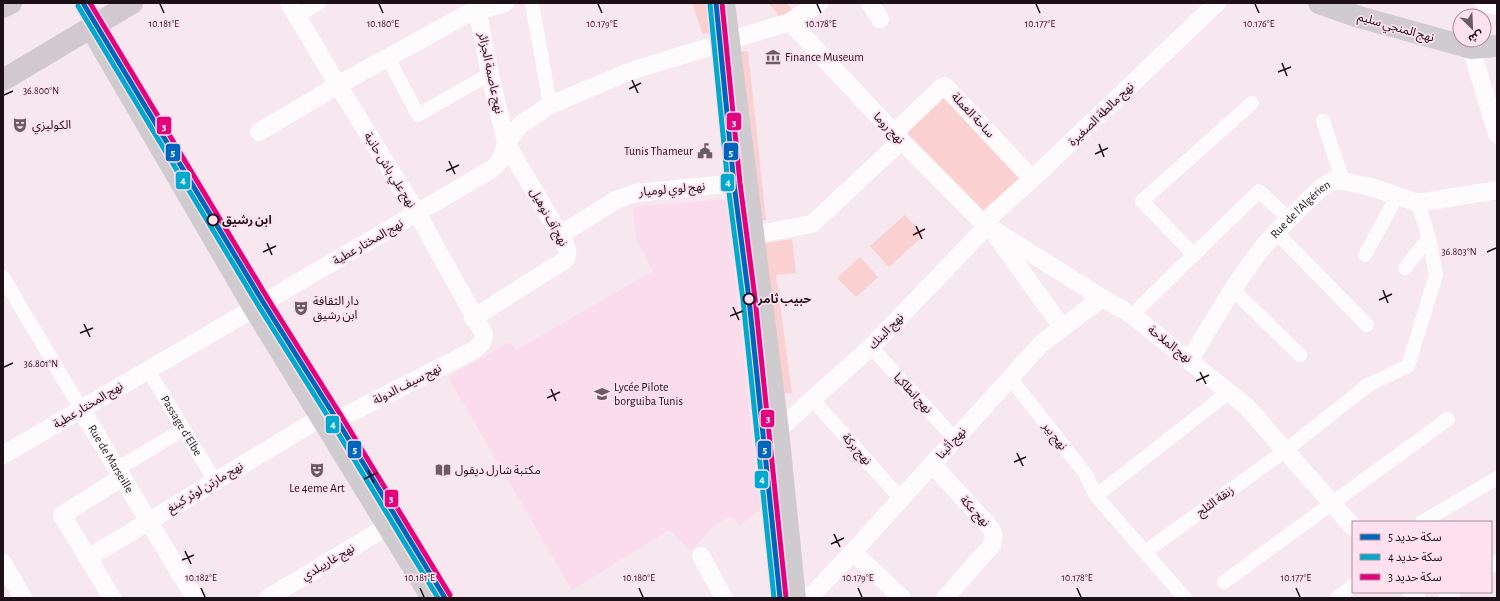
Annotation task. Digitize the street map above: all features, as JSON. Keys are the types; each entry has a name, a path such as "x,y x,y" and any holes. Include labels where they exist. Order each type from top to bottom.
{"main road":[{"path":"3,8 10,3"},
{"path":"3,80 132,3"},
{"path":"724,3 778,430 794,598"},
{"name":"نهج المنجي سليم","path":"1319,3 1359,17 1452,43"},
{"path":"91,28 254,308 432,598"}],"street":[{"path":"293,10 319,3"},
{"path":"259,132 338,85 469,13 477,7 505,3"},
{"path":"532,3 550,105"},
{"name":"نهج المختار عطية","path":"3,456 492,169 500,161 506,143 520,125 550,105 628,72 790,22 819,3"},
{"path":"870,3 880,18"},
{"name":"نهج مالطة الصغيرة","path":"987,226 1032,179 1217,3"},
{"path":"1484,3 1497,6"},
{"name":"نهج عاصمة الجزائر","path":"477,7 490,74 506,143"},
{"name":"نهج علي باش حانبة","path":"293,10 417,213 473,318 484,334 484,340"},
{"name":"نهج روما","path":"790,22 897,137 987,226"},
{"path":"1471,48 1497,134"},
{"path":"388,58 418,115 490,74"},
{"name":"ساحة العملة","path":"897,137 942,87 945,86 1032,179"},
{"path":"1194,255 1142,201 1252,103"},
{"path":"1323,121 1343,181"},
{"path":"754,235 812,224 897,137"},
{"name":"نهج آف نوهيل","path":"473,318 565,260 568,255 560,235 506,143"},
{"name":"Rue de l'Algérien","path":"1190,360 1233,290 1276,232 1328,183 1334,180 1371,186 1418,203 1497,190"},
{"name":"نهج لوي لوميار","path":"560,235 616,200 635,193 747,182"},
{"path":"1132,315 1259,191 1289,219"},
{"path":"1365,255 1396,196"},
{"name":"زنقة الثلج","path":"1145,552 1286,450 1368,385 1408,366 1436,275 1429,238 1418,203"},
{"path":"987,226 1062,327"},
{"name":"نهج الملاحة","path":"987,226 1102,298 1132,315 1229,392 1247,407 1352,526"},
{"name":"نهج البنك","path":"778,430 871,347 987,226"},
{"path":"1276,232 1367,325"},
{"path":"1405,268 1429,238"},
{"name":"Rue de Marseille","path":"3,277 195,598"},
{"path":"1233,290 1300,355"},
{"name":"نهج أثينا","path":"809,598 1041,344 1102,298"},
{"name":"نهج سيف الدولة","path":"325,422 337,420 474,350 481,345 484,340"},
{"name":"نهج انطاكيا","path":"871,347 955,439"},
{"name":"Passage d'Elbe","path":"148,370 215,481"},
{"name":"نهج بير","path":"1010,378 1085,473 1096,496 1185,598"},
{"path":"1096,496 1229,392"},
{"name":"نهج بركة","path":"812,399 901,499"},
{"path":"1224,582 1448,419"},
{"name":"نهج مارتن لوثر كينغ","path":"88,558 215,481 325,422"},
{"path":"112,598 62,515 184,429"},
{"name":"نهج عكة","path":"932,464 992,529 994,539 992,545 945,598"},
{"path":"1424,521 1497,478"},
{"name":"نهج غاريبلدي","path":"268,598 388,526"},
{"path":"852,552 902,598"},
{"path":"701,556 724,598"},
{"path":"3,563 23,598"},
{"path":"1337,598 1352,587"}],"shaded area":[{"path":"692,3 707,3 717,31 703,34"},
{"path":"769,3 787,3 792,10 780,18"},
{"path":"748,51 766,220 757,221 738,52"},
{"path":"945,91 1027,178 981,221 899,133"},
{"name":"Lycée Pilote borguiba Tunis","path":"727,199 760,509 739,526 732,516 715,525 691,551 669,530 572,590 448,377 510,342 516,350 653,271 636,239 633,207"},
{"path":"905,215 924,235 889,267 870,246"},
{"path":"792,239 796,273 776,275 792,393 777,395 758,244"},
{"path":"860,257 878,277 856,297 837,278"}],"rail line":[{"name":"5","path":"83,3 263,302 337,420 445,598"},
{"name":"3","path":"90,3 268,299 342,417 450,595"},
{"name":"5","path":"716,3 734,184 749,299 780,598"},
{"name":"3","path":"722,3 740,183 755,298 786,597"},
{"name":"4","path":"710,4 728,185 743,300 774,598"},
{"name":"4","path":"78,6 258,305 332,423 438,598"}],"place":[{"name":"Finance Museum","path":"773,57"},
{"name":"الكوليزي","path":"20,125"},
{"name":"Tunis Thameur","path":"705,151"},
{"name":"ابن رشيق","path":"213,220"},
{"name":"حبيب ثامر","path":"749,299"},
{"name":"دار الثقافة ابن رشيق","path":"301,308"},
{"name":"Lycée Pilote borguiba Tunis","path":"602,394"},
{"name":"Le 4eme Art","path":"317,470"},
{"name":"مكتبة شارل ديقول","path":"443,470"}]}
